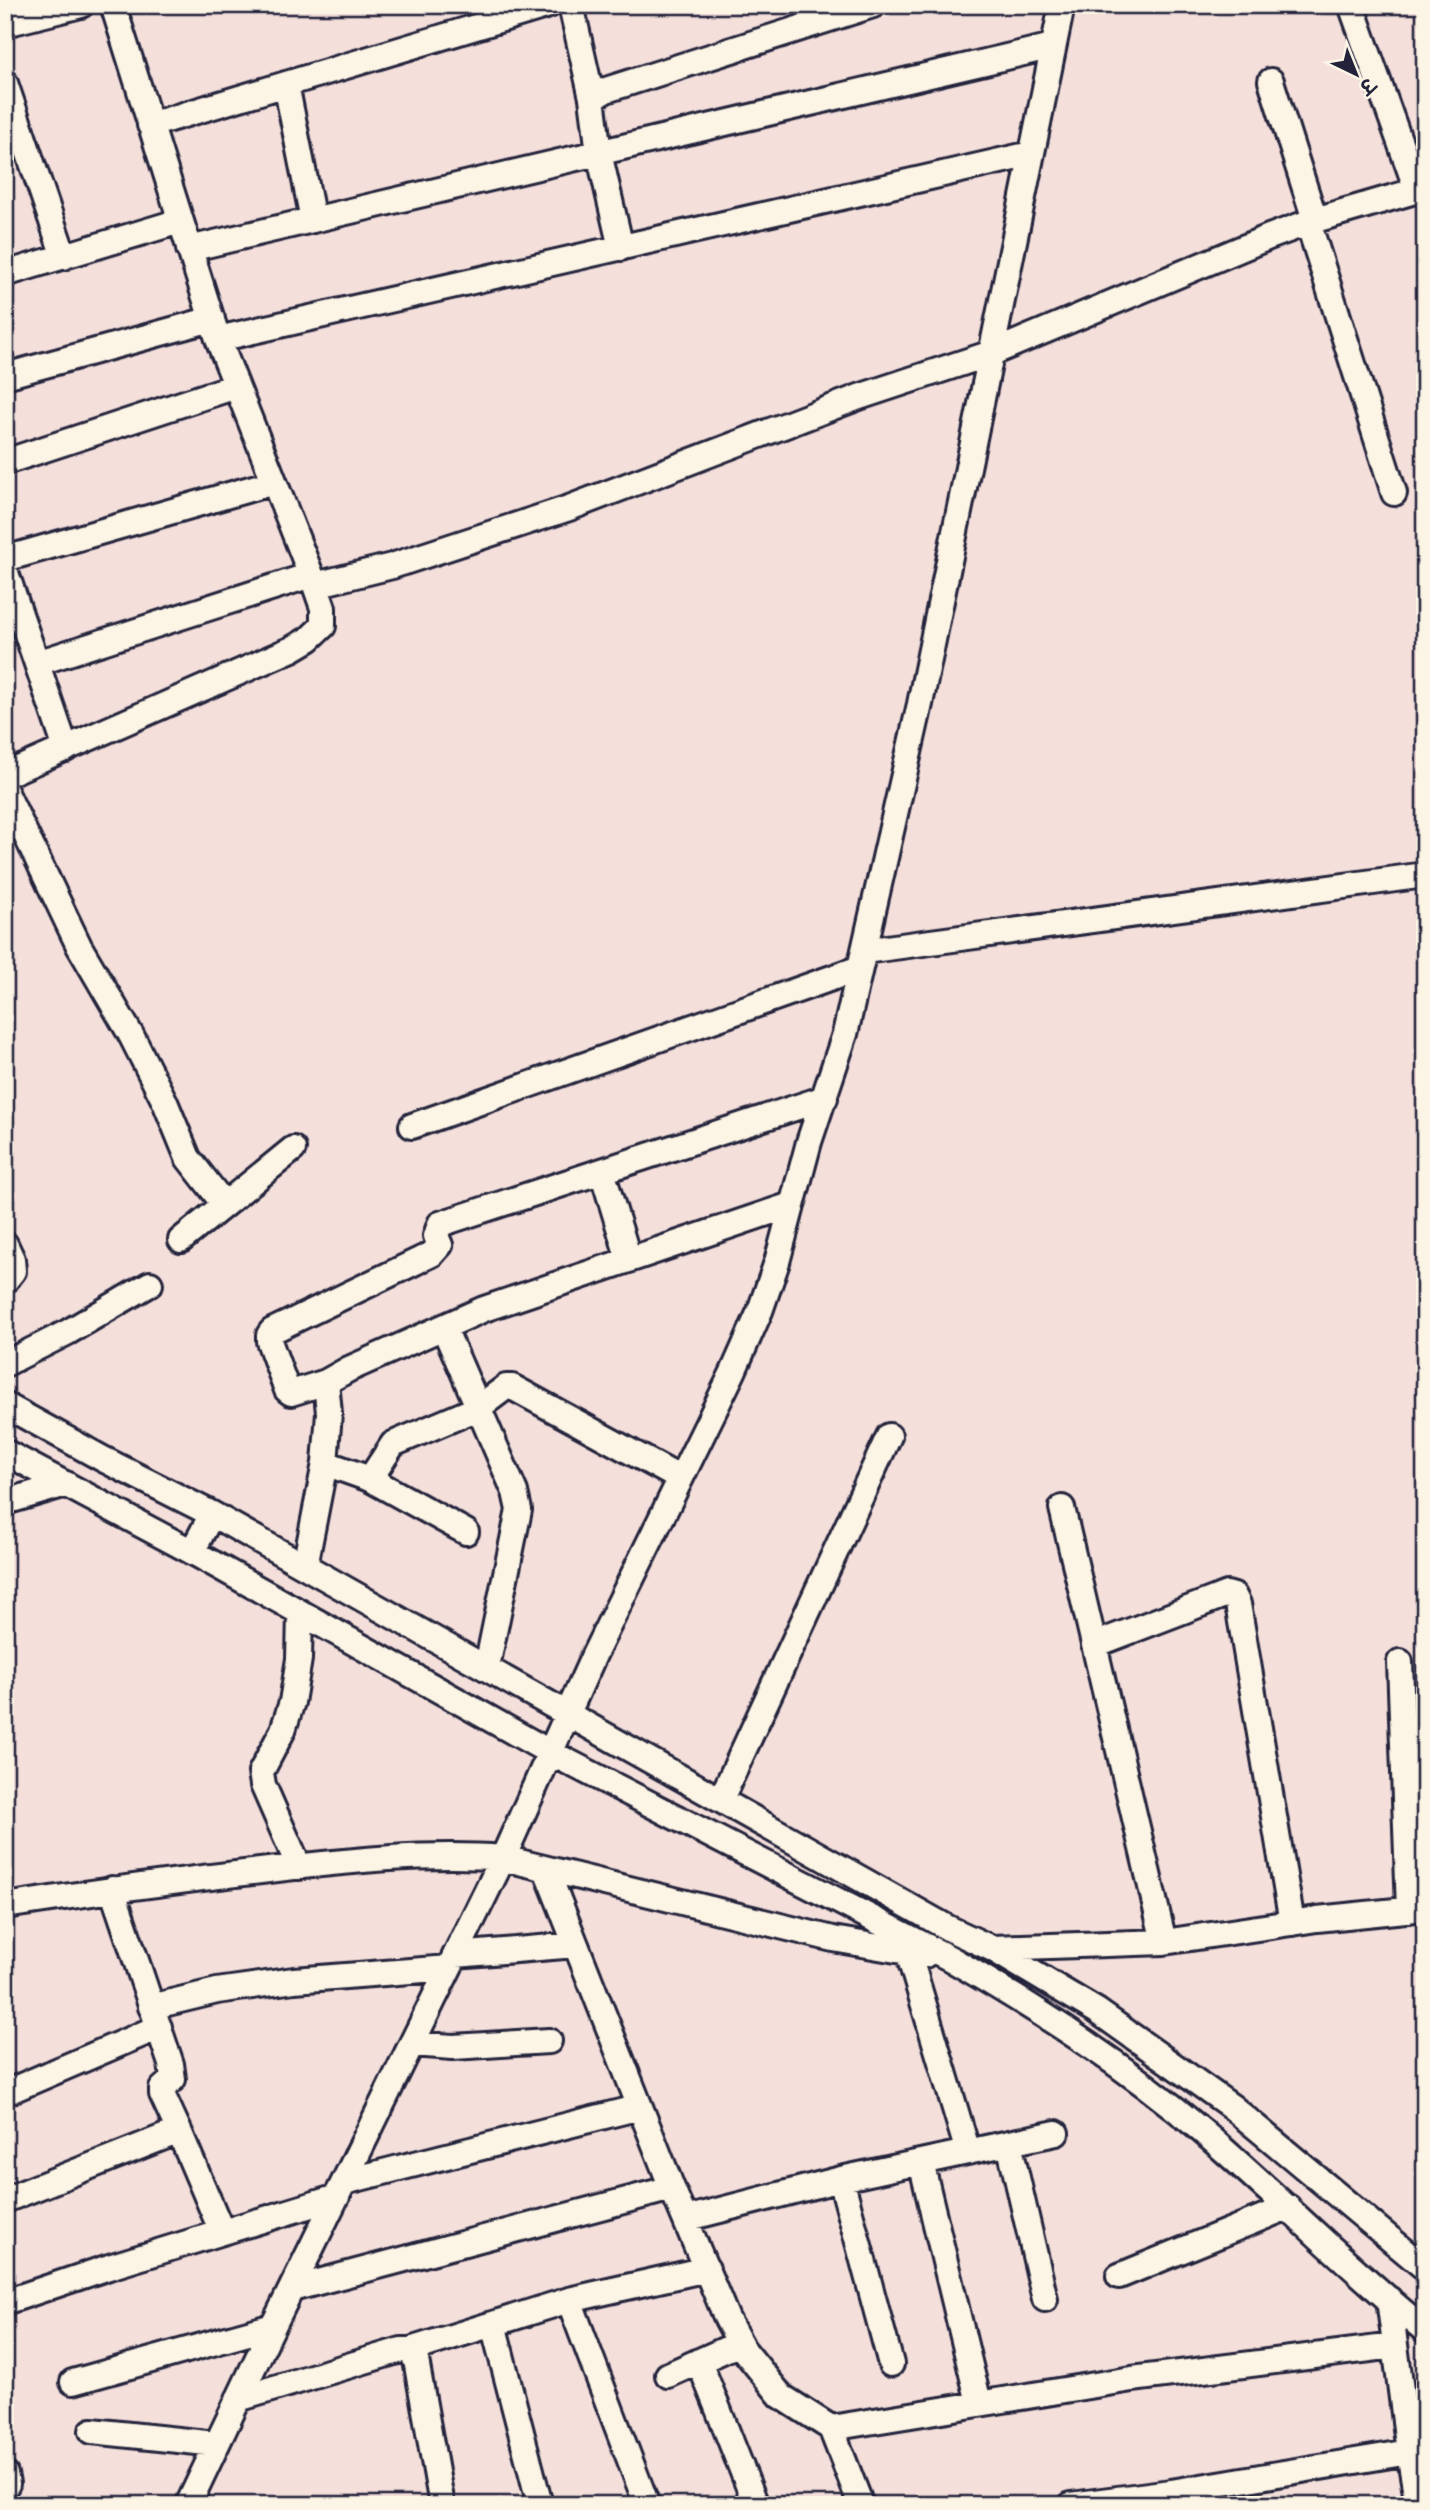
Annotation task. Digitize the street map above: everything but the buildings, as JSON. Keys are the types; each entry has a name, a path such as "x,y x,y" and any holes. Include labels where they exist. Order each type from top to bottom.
{"street":[{"path":"13,17 81,5"},
{"path":"5,775 309,639 323,626 323,608 313,580 215,329 113,5"},
{"path":"149,125 549,5"},
{"path":"571,5 592,98 599,153 621,247"},
{"path":"592,98 606,90 873,5"},
{"path":"188,2505 503,1858 594,1655 733,1372 760,1311 845,1034 920,704 1062,5"},
{"path":"37,663 313,580 392,566 569,508 859,397 992,353 1234,250 1312,221 1421,189 1351,5"},
{"path":"189,249 1053,46"},
{"path":"1271,81 1394,493"},
{"path":"5,83 64,257"},
{"path":"286,84 313,220"},
{"path":"5,376 215,329 621,247 1031,155"},
{"path":"5,274 180,221"},
{"path":"5,462 236,386"},
{"path":"5,559 274,482"},
{"path":"5,570 66,750"},
{"path":"5,791 79,946 131,1035 165,1102 188,1158 224,1204"},
{"path":"412,1126 862,959 1425,875"},
{"path":"791,1205 484,1309 349,1369 326,1382 291,1394 287,1390 269,1341 272,1331 432,1254 440,1245 436,1236 440,1224 825,1098"},
{"path":"181,1240 293,1149"},
{"path":"602,1171 629,1260"},
{"path":"5,1244 12,1259 13,1270 5,1280"},
{"path":"5,1364 68,1332 150,1284"},
{"path":"444,1328 515,1492 519,1510 487,1667"},
{"path":"304,1566 325,1462 328,1413 326,1382"},
{"path":"370,1479 393,1444 478,1408 506,1387 513,1387 679,1478"},
{"path":"5,1405 103,1459 203,1532 300,1613 560,1734 721,1799 948,1928 970,1954 1015,1996 1130,2075 1200,2129 1425,2330"},
{"path":"721,1799 889,1436"},
{"path":"5,1452 66,1484 304,1566 487,1667 560,1734 970,1954 1097,2011 1232,2106 1425,2268"},
{"path":"325,1462 370,1479 466,1532"},
{"path":"5,1502 66,1484"},
{"path":"1062,1508 1164,1942"},
{"path":"1094,1645 1227,1594 1234,1596 1238,1604 1292,1923"},
{"path":"299,1867 263,1785 261,1772 283,1730 292,1702 299,1659 300,1613"},
{"path":"5,1906 112,1889 299,1867 458,1855 503,1858 833,1939 908,1952 970,1954 1164,1942 1292,1923 1417,1909 1400,1662"},
{"path":"546,1869 726,2319 740,2343 781,2396 831,2428 861,2505"},
{"path":"112,1889 173,2073 173,2079 162,2089 162,2094 222,2232"},
{"path":"5,2094 155,2017 217,1992 576,1945"},
{"path":"908,1952 968,2152"},
{"path":"412,2044 453,2047 550,2040"},
{"path":"5,2302 222,2232 341,2189 640,2107"},
{"path":"5,2200 179,2131"},
{"path":"685,2219 841,2179 1056,2133"},
{"path":"1009,2143 1045,2299"},
{"path":"921,2162 979,2403"},
{"path":"841,2179 891,2364"},
{"path":"292,2288 672,2188"},
{"path":"1119,2276 1288,2207"},
{"path":"238,2399 401,2350 410,2350 569,2300 707,2269"},
{"path":"1389,2299 1394,2346 1417,2451 1418,2505"},
{"path":"569,2300 647,2505"},
{"path":"493,2323 540,2505"},
{"path":"73,2382 273,2326"},
{"path":"668,2375 740,2343"},
{"path":"831,2428 1132,2379 1394,2346"},
{"path":"410,2350 416,2360 442,2505"},
{"path":"699,2361 755,2505"},
{"path":"92,2431 216,2444"},
{"path":"1071,2505 1156,2499 1417,2451"}]}
